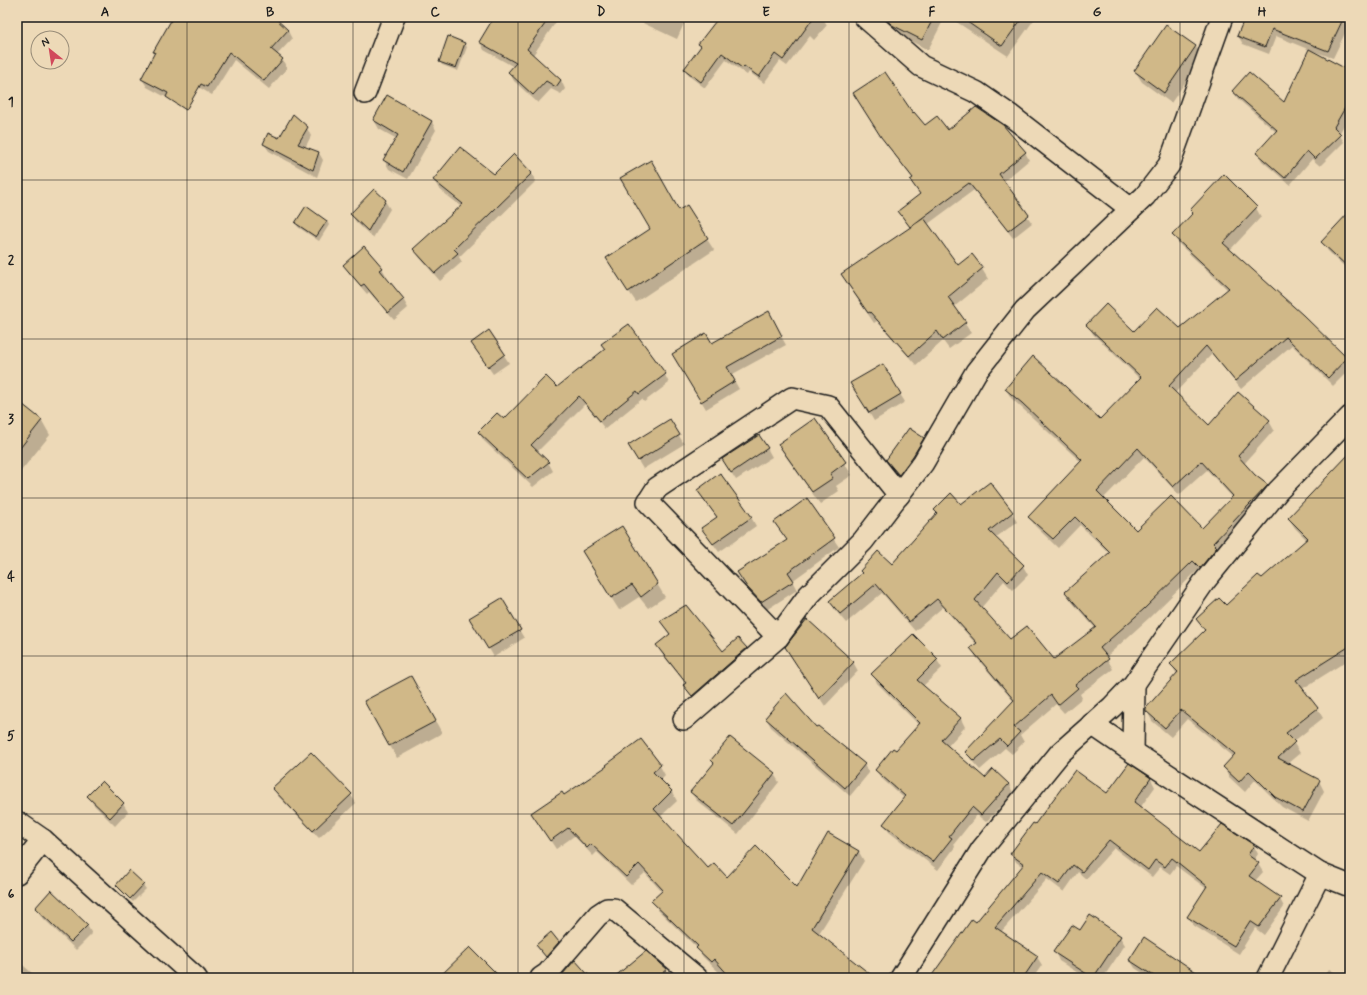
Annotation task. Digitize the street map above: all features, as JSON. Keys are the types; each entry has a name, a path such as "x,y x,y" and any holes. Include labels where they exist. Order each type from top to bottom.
{"street":[{"path":"365,93 394,17"},
{"path":"865,17 921,66 976,92 1006,112 1131,210"},
{"path":"684,719 778,637 809,595 863,541 923,464 976,372 1025,310 1145,196 1169,164 1222,17"},
{"path":"778,637 648,502 657,488 792,398 828,406 899,495"},
{"path":"900,978 982,849 1060,753 1112,707 1134,684 1204,582 1273,497 1350,417"},
{"path":"1133,752 1134,684"},
{"path":"1092,724 1320,874 1350,886"},
{"path":"17,822 42,840 196,978"},
{"path":"17,873 42,840"},
{"path":"1268,978 1320,874"},
{"path":"541,978 547,974 598,915 607,909 614,909 697,978"}],"building":[{"path":"173,17 274,17 288,30 271,49 283,59 264,81 229,52 207,87 201,84 186,110 166,97 168,93 141,79 155,52 153,52"},
{"path":"494,17 550,17 527,49 561,80 556,87 546,81 533,95 508,72 516,63 479,42"},
{"path":"719,17 814,17 783,60 775,54 759,77 744,66 742,68 722,53 701,82 684,69 701,46 698,44"},
{"path":"883,17 934,17 922,40 892,25"},
{"path":"960,17 1023,17 1002,46"},
{"path":"1245,17 1344,17 1328,51 1272,29 1265,47 1237,36"},
{"path":"1166,25 1196,46 1164,93 1134,71"},
{"path":"448,36 465,43 456,68 439,62"},
{"path":"1309,49 1350,71 1350,99 1334,127 1341,134 1315,159 1307,151 1285,178 1256,153 1277,130 1232,91 1249,72 1284,102"},
{"path":"885,72 913,113 914,112 925,125 937,116 948,130 976,107 1003,125 1026,152 999,174 1029,215 1008,231 969,183 910,227 898,211 920,194 910,180 913,178 881,137 853,93"},
{"path":"387,95 432,121 403,172 383,160 398,135 373,120"},
{"path":"293,114 308,127 298,144 319,152 313,170 263,144 268,133 279,138"},
{"path":"460,147 494,174 514,154 532,173 454,249 458,253 435,273 413,249 463,204 433,180"},
{"path":"651,160 679,210 687,205 708,238 628,292 606,258 650,229 620,178"},
{"path":"1224,174 1257,207 1223,243 1303,315 1347,358 1328,378 1286,337 1235,381 1206,346 1169,386 1209,425 1238,392 1270,420 1238,456 1255,475 1268,485 1213,543 1217,547 1200,568 1193,561 1144,609 1100,648 1109,659 1075,685 1078,688 1058,705 1051,695 1014,727 1020,732 1007,746 1000,739 974,761 965,752 1014,700 970,648 977,643 937,599 909,622 876,584 840,614 829,601 862,573 860,571 878,551 892,564 937,513 934,510 951,493 961,504 990,482 1013,512 989,531 1024,565 1008,582 998,572 975,600 1010,639 1027,626 1054,659 1096,627 1065,592 1110,552 1075,517 1053,539 1028,517 1082,460 1022,403 1005,389 1033,356 1100,419 1141,377 1086,325 1106,304 1134,331 1157,307 1180,328 1229,288 1172,235 1193,213 1190,210","holes":["1138,448 1173,487 1201,461 1233,496 1202,528 1171,496 1136,530 1097,491"]},
{"path":"374,189 386,200 368,231 350,214"},
{"path":"306,206 327,221 316,237 295,223"},
{"path":"1350,211 1350,269 1321,242"},
{"path":"924,218 958,265 972,254 983,268 948,297 966,322 943,340 937,331 909,356 870,312 868,313 841,274"},
{"path":"364,246 383,268 380,270 404,299 388,313 364,284 361,286 343,265"},
{"path":"769,311 782,336 727,367 735,381 701,402 672,354 706,333 712,343"},
{"path":"629,324 666,374 639,394 637,391 600,421 579,396 531,445 549,462 528,479 478,432 497,413 504,419 546,376 557,387 605,349 601,344"},
{"path":"489,330 505,354 488,367 471,343"},
{"path":"883,364 901,394 869,413 850,383"},
{"path":"17,400 42,420 17,452"},
{"path":"815,418 846,462 830,474 833,478 812,492 778,444"},
{"path":"670,419 680,435 638,461 628,445"},
{"path":"909,428 924,438 899,475 886,460"},
{"path":"759,435 768,448 731,473 722,459"},
{"path":"1350,453 1350,646 1296,680 1318,708 1286,733 1295,742 1278,758 1320,780 1303,812 1275,797 1249,771 1239,782 1223,767 1235,754 1181,710 1165,728 1146,711 1146,708 1178,672 1170,664 1205,630 1196,619 1219,598 1226,605 1258,575 1262,578 1308,538 1288,518"},
{"path":"720,473 752,517 713,544 701,528 717,517 697,490"},
{"path":"807,498 835,538 788,572 794,581 761,602 747,587 737,572 787,540 774,522"},
{"path":"622,526 658,584 641,597 632,585 611,598 582,551"},
{"path":"502,598 521,630 488,649 469,618"},
{"path":"686,605 723,651 738,638 747,648 692,696 683,685 686,683 656,645 670,634 660,621"},
{"path":"807,619 854,662 819,699 785,647"},
{"path":"913,634 938,659 917,680 961,718 941,740 985,778 993,769 1009,784 981,815 972,807 949,836 952,838 933,862 883,824 905,796 875,770 893,748 896,750 920,723 871,674"},
{"path":"411,676 436,721 389,746 364,701"},
{"path":"786,693 816,727 818,726 865,764 845,788 765,718"},
{"path":"730,737 775,773 733,826 690,792 714,763 711,760"},
{"path":"641,739 661,765 653,772 672,791 654,809 708,868 714,863 727,877 756,846 797,887 828,833 859,851 812,928 875,978 731,978 714,959 711,962 696,948 698,946 651,901 663,890 639,864 626,877 591,844 587,848 568,828 550,841 531,813 562,792 564,795 607,766 606,765"},
{"path":"311,752 352,794 313,831 272,788"},
{"path":"1129,763 1151,778 1134,802 1199,852 1222,824 1254,845 1248,855 1259,863 1249,876 1281,898 1259,927 1250,921 1234,946 1187,917 1207,886 1172,858 1165,867 1155,860 1148,870 1109,840 1082,872 1073,865 1059,884 1042,872 995,927 1038,956 1023,978 930,978 972,919 976,922 1024,864 1010,854 1033,823 1035,824 1075,770 1107,793"},
{"path":"102,781 124,803 110,818 87,796"},
{"path":"129,870 144,884 130,899 116,885"},
{"path":"51,890 88,925 71,942 35,908"},
{"path":"1090,915 1121,936 1093,978 1053,952 1072,925 1080,930"},
{"path":"551,932 559,942 546,957 536,945"},
{"path":"1144,937 1205,978 1157,978 1129,960"},
{"path":"470,947 501,978 438,978"},
{"path":"646,951 667,969 656,978 613,978"},
{"path":"575,960 591,978 564,978 562,975"}]}
